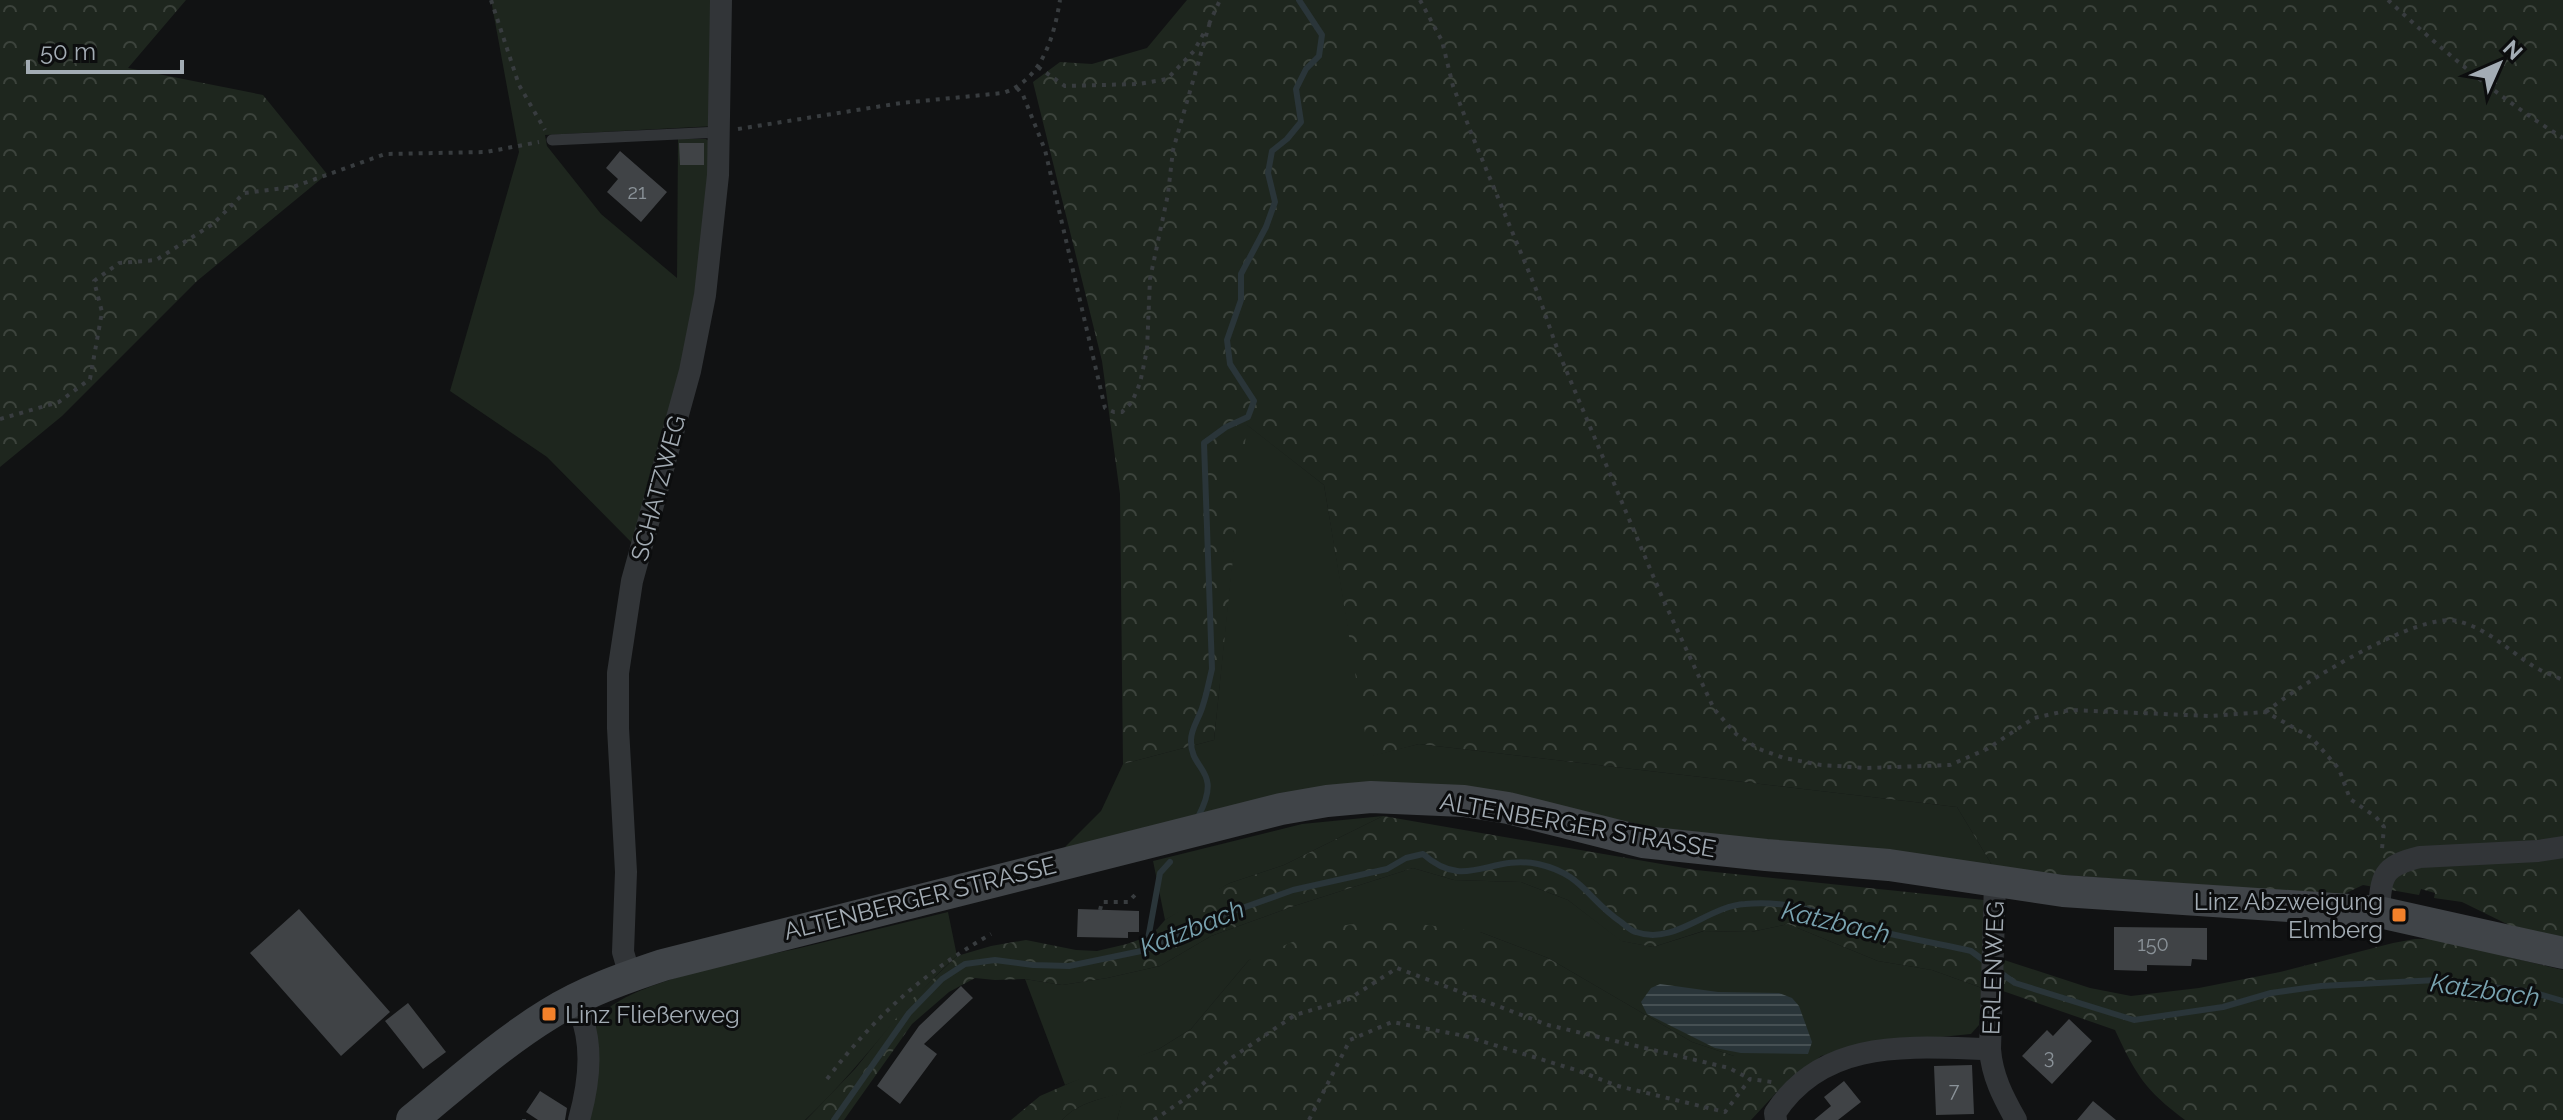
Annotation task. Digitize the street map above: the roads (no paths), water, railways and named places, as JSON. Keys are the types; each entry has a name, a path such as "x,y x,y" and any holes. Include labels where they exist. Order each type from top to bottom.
{"street":[{"name":"SCHATZWEG","path":"630,976 623,952 622,932 626,872 618,673 632,581 690,371 705,295 713,235 720,132 721,0"},
{"name":"ALTENBERGER STRASSE","path":"412,1120 525,1030 574,1000 630,976 722,948 1267,812 1371,797 1464,801 1508,808 1643,842 1889,865 2063,891 2379,912 2563,953"},
{"path":"2379,912 2381,881 2388,869 2401,861 2563,847"},
{"name":"ERLENWEG","path":"1776,1120 1775,1113 1798,1085 1817,1069 1838,1059 1897,1048 1990,1049 1995,882"},
{"path":"574,1000 587,1030 589,1047 588,1075 579,1120"},
{"path":"1990,1049 1997,1084 2016,1120"}],"lane":[{"path":"552,140 720,132"}],"waterway":[{"path":"1199,815 1208,788 1207,779 1192,750 1191,736 1212,669 1204,443 1226,427 1248,417 1254,401 1230,364 1227,340 1241,300 1241,274 1266,227 1275,202 1268,173 1272,151 1301,122 1296,89 1306,69 1319,56 1322,35 1299,0"},
{"name":"Katzbach","path":"834,1120 909,1013 942,979 965,964 995,960 1069,966 1146,950 1192,926 1293,890 1387,869 1406,858 1423,854 1452,870 1478,870 1521,862 1553,868 1575,881 1630,929 1650,935 1677,930 1731,906 1773,904 1809,910 1852,925 1971,951 1986,962"},
{"path":"1146,950 1160,873 1170,862"},
{"name":"Katzbach","path":"1998,971 2015,983 2134,1020 2223,1007 2271,993 2321,986 2437,980 2532,992 2563,1001"}],"place":[{"name":"Linz Abzweigung Elmberg","path":"2399,915"},
{"name":"Linz Fließerweg","path":"549,1014"}]}
